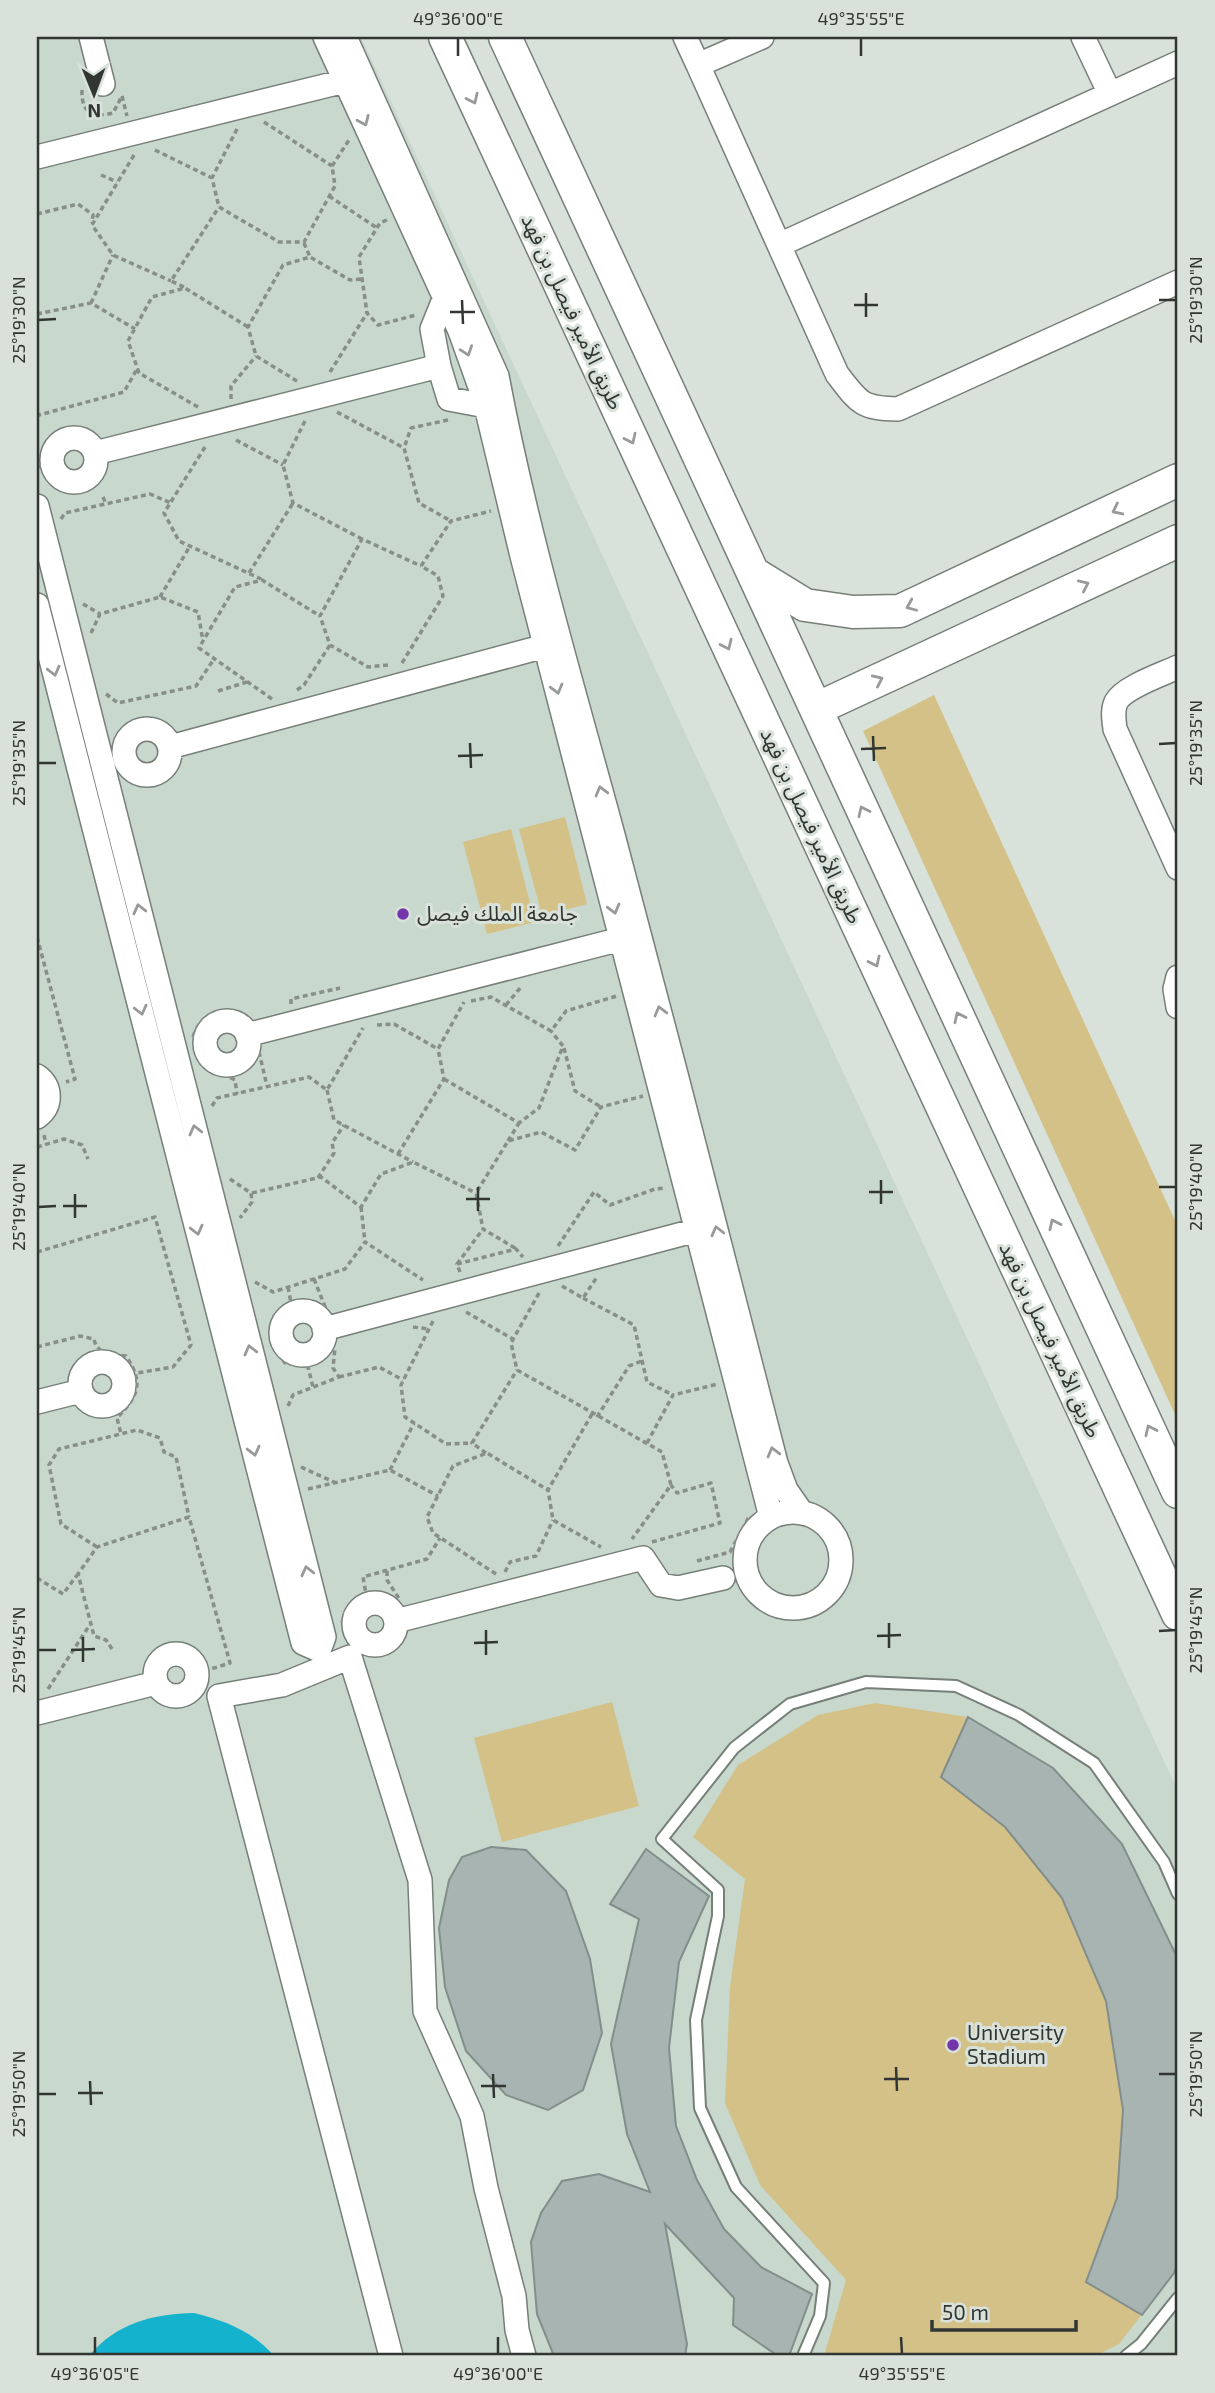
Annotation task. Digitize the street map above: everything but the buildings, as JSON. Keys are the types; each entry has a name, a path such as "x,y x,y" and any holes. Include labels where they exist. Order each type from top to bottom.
{"main road":[{"name":"طريق الأمير فيصل بن فهد","path":"445,37 1178,1614"},
{"path":"505,37 1178,1492"},
{"path":"753,573 804,606 853,612 900,611 1178,480"},
{"path":"816,709 1178,541"}],"street":[{"path":"91,37 103,84"},
{"path":"325,37 440,308 460,331 486,406 545,646 697,1230 761,1515 744,1555 746,1571 752,1586 763,1598 777,1606 793,1608 809,1605 823,1597 834,1586 839,1572 841,1556 837,1541 822,1523 802,1513 761,1515"},
{"path":"345,37 498,376 508,431 537,549 776,1463 786,1490 802,1513"},
{"path":"685,37 836,374 856,399 872,408 898,409 1178,282"},
{"path":"698,65 762,37"},
{"path":"1083,37 1110,94"},
{"path":"779,245 1178,63"},
{"path":"37,157 345,81"},
{"path":"440,308 432,329 449,399 486,406"},
{"path":"95,453 439,366"},
{"path":"72,438 86,442 95,453 94,468 90,474 78,481 71,482 58,476 44,465 59,443 72,438"},
{"path":"37,506 287,1494 315,1643"},
{"path":"37,605 315,1643"},
{"path":"170,747 545,646"},
{"path":"1178,667 1132,688 1117,700 1114,713 1115,729 1178,868"},
{"path":"253,1042 621,939"},
{"path":"1178,977 1175,989 1178,1007"},
{"path":"37,1117 49,1099 42,1081"},
{"path":"330,1334 697,1230"},
{"path":"37,1402 81,1391"},
{"path":"396,1620 643,1558 661,1585 678,1588 723,1577 745,1563"},
{"path":"723,1577 752,1586"},
{"path":"376,1602 390,1608 396,1620 394,1634 384,1643 370,1645 359,1637 354,1618 363,1606 376,1602"},
{"path":"315,1643 359,1637"},
{"path":"172,1654 187,1657 198,1673 191,1692 178,1697 165,1694 156,1683 156,1668 165,1657 172,1654"},
{"path":"391,2356 219,1696 282,1685 350,1657 420,1881 425,2011 472,2116 486,2188 514,2296 517,2330 524,2356"},
{"path":"40,1705 156,1683"}],"lane":[{"path":"803,2356 820,2316 824,2283 736,2187 700,2108 696,2020 718,1916 718,1890 662,1839 734,1748 790,1704 866,1682 956,1686 1019,1715 1094,1763 1164,1862 1178,1894"},
{"path":"1126,2356 1140,2344 1178,2298"}],"path":[{"path":"261,120 332,166"},
{"path":"240,122 212,178 219,206 279,242 304,242"},
{"path":"304,242 335,186 332,166 351,136 357,148"},
{"path":"92,225 132,155 156,149 212,178"},
{"path":"101,175 117,183"},
{"path":"329,196 377,228"},
{"path":"37,214 78,204 93,215 92,225 113,255 185,288 248,327 256,356 298,382"},
{"path":"171,281 219,206"},
{"path":"390,220 380,223 359,257 367,313 379,325 440,308"},
{"path":"304,242 310,257 350,280 362,279"},
{"path":"91,303 113,255"},
{"path":"248,327 283,265 310,257"},
{"path":"185,288 152,298 128,341 139,373 203,409"},
{"path":"37,314 91,303 135,329"},
{"path":"328,375 367,313"},
{"path":"233,405 231,387 256,356"},
{"path":"37,413 39,415 124,392 137,369"},
{"path":"333,410 404,448"},
{"path":"451,521 419,503 404,448 411,428 460,418"},
{"path":"249,573 293,503 283,465 306,419"},
{"path":"232,438 283,465"},
{"path":"209,439 164,513 179,541 249,573 320,615 330,645 368,667 402,664 443,596 438,576 293,503"},
{"path":"60,521 65,513 150,494 171,503"},
{"path":"103,497 106,504"},
{"path":"421,566 451,521 510,506"},
{"path":"320,615 362,539"},
{"path":"160,597 190,546"},
{"path":"262,580 235,587 199,648 275,701"},
{"path":"74,598 100,614 160,597 198,612 202,641"},
{"path":"86,643 100,614"},
{"path":"295,691 304,685 330,645"},
{"path":"99,689 118,703 196,686 215,659"},
{"path":"218,691 247,682"},
{"path":"37,937 75,1079 42,1081"},
{"path":"506,1005 527,981"},
{"path":"551,1031 566,1011 623,995"},
{"path":"398,1154 444,1079 438,1049 462,1003 492,997 551,1031 564,1046 575,1091 601,1107"},
{"path":"374,1025 394,1024 438,1049"},
{"path":"327,1090 364,1026 352,1029"},
{"path":"253,1042 267,1086"},
{"path":"526,1261 516,1249 483,1229 476,1194 519,1123 539,1108 564,1046"},
{"path":"211,1107 217,1098 309,1077 327,1090 334,1120 476,1194"},
{"path":"444,1079 519,1123"},
{"path":"508,1141 541,1132 575,1150 601,1107 648,1095"},
{"path":"318,1178 334,1153 332,1143 344,1125"},
{"path":"37,1147 64,1139 82,1145 88,1159"},
{"path":"254,1281 272,1292 345,1269 365,1242 361,1207 381,1174 413,1162"},
{"path":"224,1175 251,1193 321,1177 361,1207"},
{"path":"553,1254 594,1192 610,1205 654,1189 672,1188"},
{"path":"238,1222 252,1202 251,1193"},
{"path":"37,1252 155,1217 191,1345 173,1367 137,1373"},
{"path":"457,1264 483,1229"},
{"path":"365,1242 432,1286"},
{"path":"457,1264 516,1249"},
{"path":"457,1264 461,1276"},
{"path":"583,1298 601,1270"},
{"path":"554,1282 634,1325 647,1382 673,1395 720,1383"},
{"path":"472,1443 517,1370 511,1343 543,1286"},
{"path":"288,1287 291,1303 273,1317 272,1344 285,1363 308,1367 313,1387"},
{"path":"458,1313 466,1312 513,1339"},
{"path":"435,1316 401,1385 405,1417 446,1444 472,1443 548,1490"},
{"path":"405,1326 429,1329"},
{"path":"330,1334 333,1368 339,1377"},
{"path":"37,1347 80,1336 94,1339 95,1346 103,1353 126,1356 137,1373 137,1391 117,1418 121,1434"},
{"path":"487,1453 453,1466 427,1517 433,1533 503,1578 510,1562 536,1556 553,1520 548,1490 629,1366 642,1361"},
{"path":"285,1411 293,1395 339,1377 379,1367 403,1380"},
{"path":"517,1370 662,1452 671,1485 677,1493 711,1483 720,1523 639,1545"},
{"path":"647,1444 673,1395"},
{"path":"390,1470 414,1423"},
{"path":"97,1547 61,1524 49,1465 59,1449 137,1430 160,1438 164,1452 176,1457 189,1517 230,1663 198,1673"},
{"path":"300,1466 336,1483"},
{"path":"287,1494 390,1470 438,1496"},
{"path":"625,1549 671,1485"},
{"path":"690,1562 730,1552 761,1515"},
{"path":"37,1578 63,1594 97,1547 189,1517"},
{"path":"553,1520 606,1550"},
{"path":"315,1643 340,1630 345,1612 366,1594 363,1577 427,1559 440,1538"},
{"path":"387,1571 387,1580"},
{"path":"78,1574 94,1636 106,1640 112,1649"},
{"path":"40,1705 91,1623"}],"shaded area":[{"name":"جامعة الملك فيصل","path":"37,37 361,37 1178,1791 1178,2356 37,2356"},
{"path":"934,695 1178,1227 1178,1421 863,731"},
{"path":"565,817 587,904 542,916 519,829"},
{"path":"511,829 535,922 487,934 463,842"},
{"path":"612,1702 639,1806 502,1842 474,1738"},
{"name":"University Stadium","path":"875,1703 968,1717 1053,1768 1122,1844 1178,1959 1178,2261 1174,2273 1119,2344 1095,2356 824,2356 846,2280 760,2185 725,2103 730,1987 745,1879 693,1837 738,1765 818,1715"}],"water":[{"path":"194,2313 238,2328 266,2347 274,2356 89,2356 111,2336 136,2322"}],"place":[{"name":"جامعة الملك فيصل","path":"403,914"},
{"name":"University Stadium","path":"953,2045"}]}
